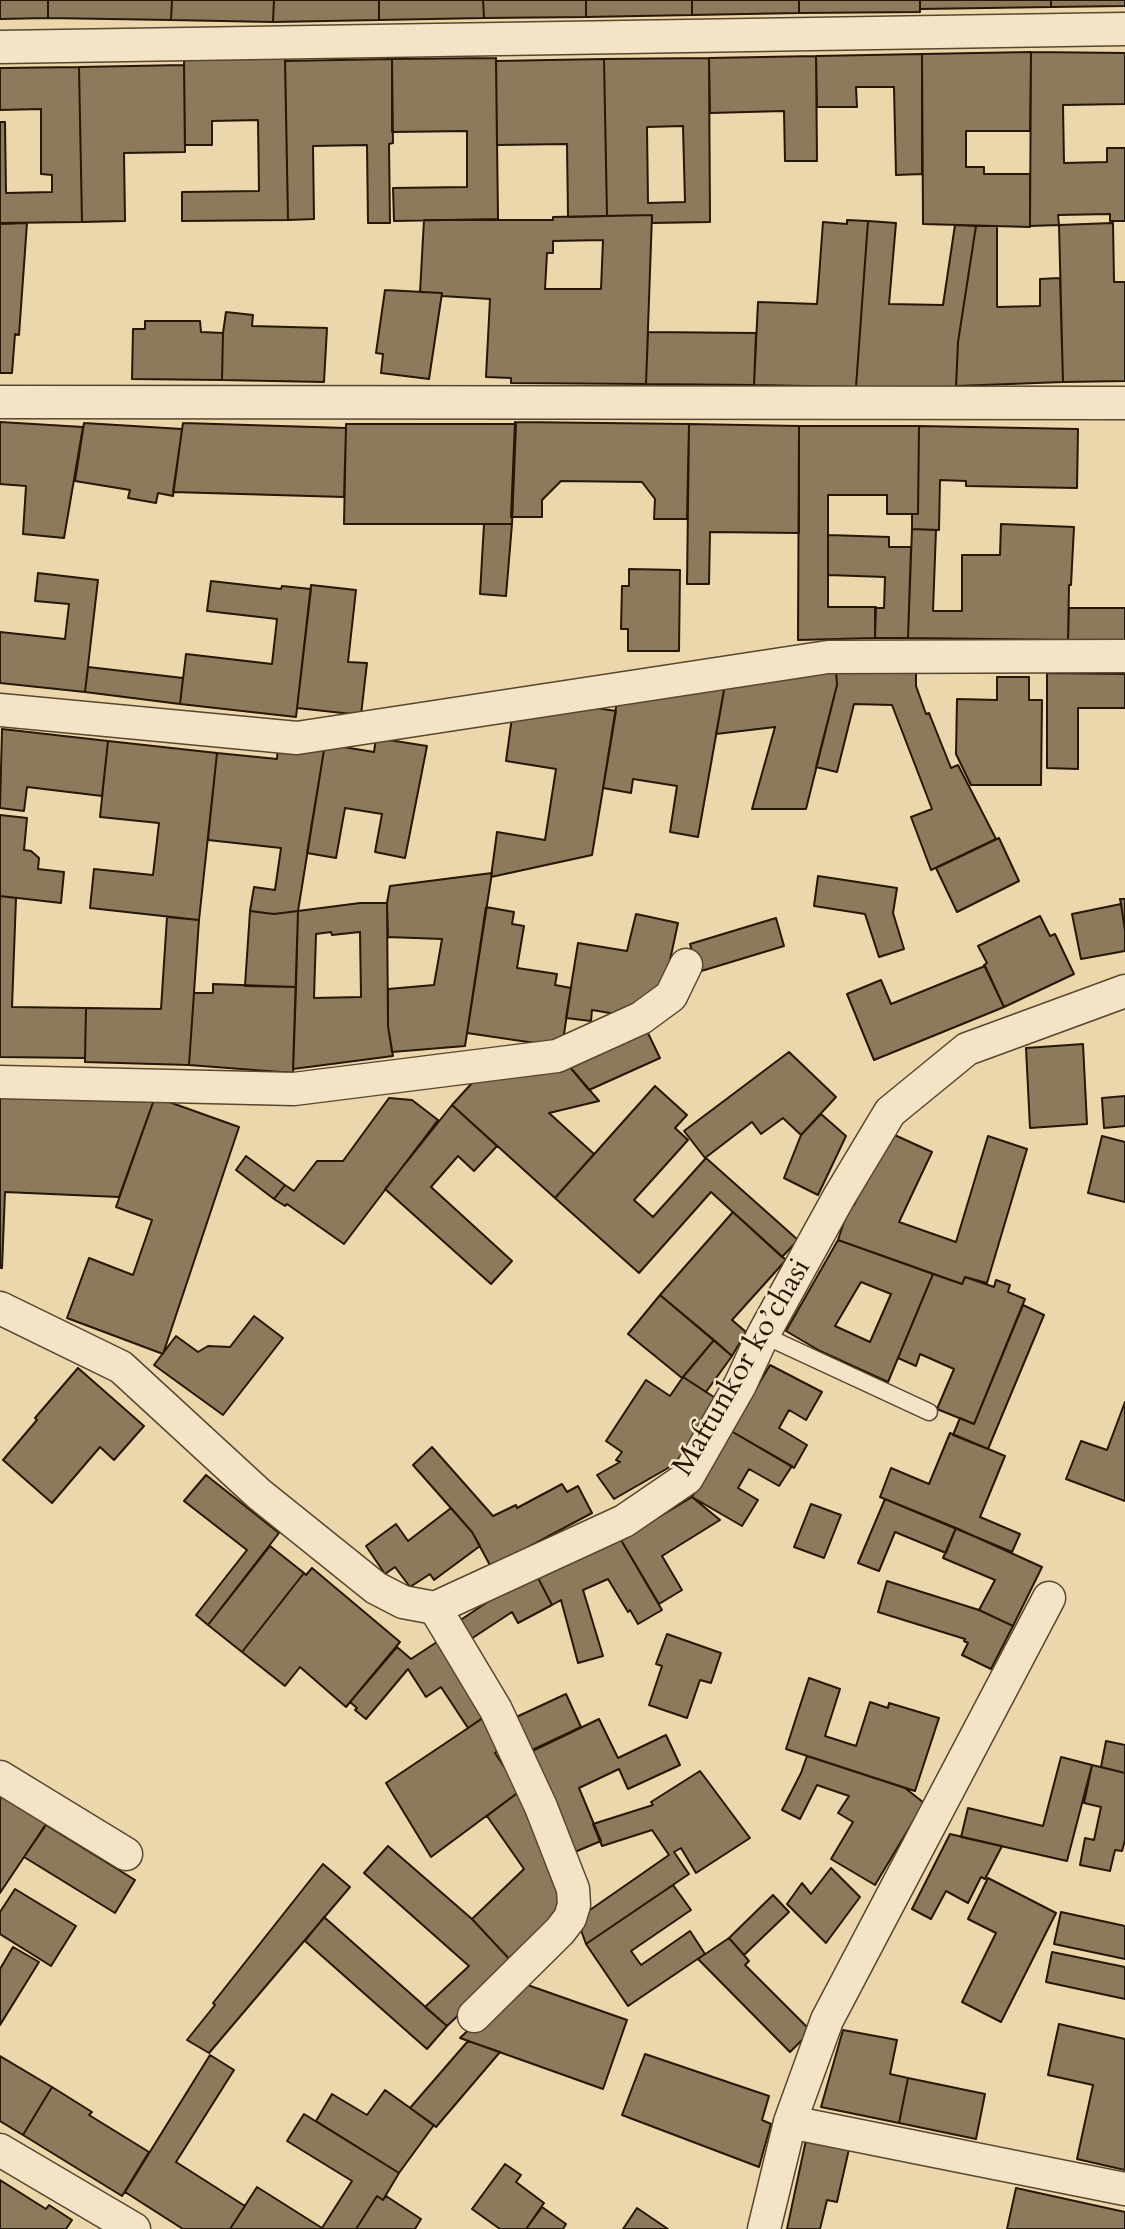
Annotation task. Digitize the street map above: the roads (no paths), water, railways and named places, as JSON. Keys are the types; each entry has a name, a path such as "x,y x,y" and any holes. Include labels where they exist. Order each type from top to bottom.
{"street":[{"path":"0,47 1125,29"},
{"path":"0,402 1125,403"},
{"path":"0,710 297,738 828,657 1125,656"},
{"path":"0,1082 293,1088 557,1056 641,1018 671,996 686,965"},
{"name":"Maftunkor ko’chasi","path":"435,1608 624,1521 687,1478 740,1385 763,1335 839,1197 890,1112 967,1049 1125,991"},
{"path":"0,1308 121,1367 259,1494 376,1588 402,1602 435,1608 496,1710 541,1807 573,1889 574,1905 570,1918 560,1931 474,2017"},
{"path":"764,2229 790,2122 827,2020 1049,1598"},
{"path":"0,1777 126,1854"},
{"path":"790,2122 1125,2189"},
{"path":"0,2150 134,2229"}],"lane":[{"path":"763,1335 929,1412"}]}
